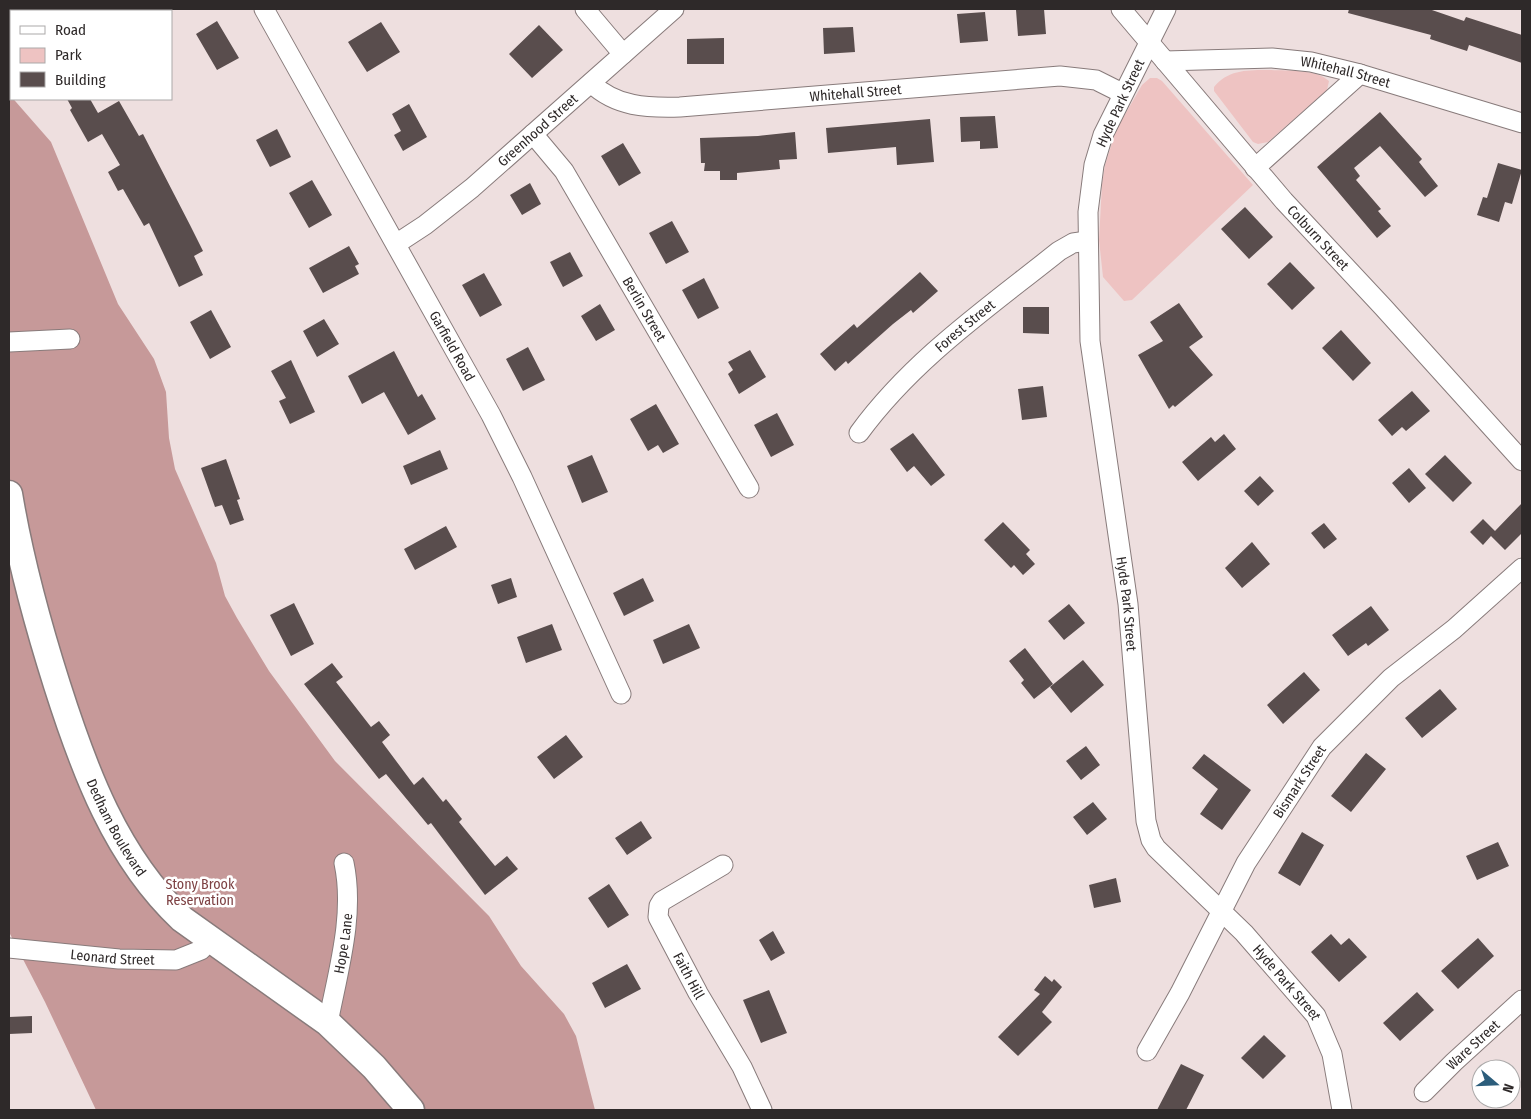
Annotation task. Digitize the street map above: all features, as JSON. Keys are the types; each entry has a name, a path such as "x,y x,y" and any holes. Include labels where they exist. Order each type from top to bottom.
{"main road":[{"name":"Dedham Boulevard","path":"9,494 24,572 36,621 70,723 100,801 129,855 156,893 182,919 304,1004 328,1023 374,1067 411,1110"}],"street":[{"name":"Garfield Road","path":"264,9 512,454 620,694"},
{"path":"585,9 623,54"},
{"name":"Greenhood Street","path":"396,244 456,202 674,9"},
{"name":"Colburn Street","path":"1121,9 1255,168 1522,461"},
{"name":"Hyde Park Street","path":"1166,9 1122,93 1094,164 1089,195 1087,241 1092,363 1130,623 1148,830 1151,840 1165,857 1255,944 1316,1016 1332,1054 1342,1110"},
{"name":"Whitehall Street","path":"1165,61 1286,59 1327,65 1522,123"},
{"path":"1255,168 1360,74"},
{"name":"Whitehall Street","path":"591,83 614,99 650,107 680,107 1060,76 1091,79 1122,93"},
{"name":"Berlin Street","path":"533,134 564,171 749,488"},
{"name":"Forest Street","path":"859,433 886,398 931,354 1059,251 1073,243 1087,241"},
{"path":"9,342 70,339"},
{"name":"Bismark Street","path":"1147,1051 1180,993 1254,848 1325,743 1391,678 1454,629 1522,568"},
{"name":"Hope Lane","path":"328,1023 347,918 349,890 344,863"},
{"name":"Faith Hill","path":"723,865 662,902 659,906 658,917 698,993 742,1067 762,1110"},
{"name":"Leonard Street","path":"9,948 119,959 176,960 201,950 210,940"},
{"name":"Ware Street","path":"1424,1092 1447,1068 1522,1000"}],"green space":[{"path":"1271,70 1317,74 1329,81 1327,90 1268,142 1258,144 1253,142 1214,91 1214,87 1220,81 1233,74 1247,71"},
{"path":"1150,78 1157,78 1162,81 1253,185 1132,300 1124,301 1103,277 1099,240 1102,184 1105,165 1116,130 1142,85"},
{"name":"Stony Brook Reservation","path":"9,94 10,100 14,100 51,142 118,304 154,359 166,392 169,438 175,469 216,563 225,596 237,618 269,671 335,761 489,916 521,966 564,1014 576,1036 595,1110 96,1110 45,1002 9,932"}],"building":[{"path":"1044,9 1046,34 1018,36 1016,10"},
{"path":"1349,9 1429,9 1464,21 1466,17 1522,35 1522,63 1469,45 1467,51 1430,39 1431,35 1348,13"},
{"path":"985,12 988,41 960,43 957,14"},
{"path":"217,21 239,58 217,70 196,34"},
{"path":"381,22 400,52 367,72 348,42"},
{"path":"539,25 563,50 532,78 509,54"},
{"path":"853,27 855,52 824,54 823,28"},
{"path":"724,38 724,64 687,64 687,39"},
{"path":"68,100 91,100 98,113 119,101 139,136 143,134 203,251 194,256 203,275 179,287 149,223 144,226 123,189 118,191 108,172 120,165 102,134 88,142 70,110 72,108"},
{"path":"409,104 427,137 403,151 394,135 401,131 392,114"},
{"path":"1380,112 1422,159 1419,162 1438,186 1425,197 1380,146 1354,168 1360,176 1356,180 1381,209 1378,211 1391,226 1377,238 1317,167"},
{"path":"995,116 998,148 980,149 980,141 961,142 960,117"},
{"path":"930,119 934,162 897,165 896,147 828,153 826,128"},
{"path":"277,129 291,157 270,167 256,140"},
{"path":"795,132 797,159 779,160 780,169 737,173 737,180 720,180 720,171 704,171 705,163 701,163 700,138 758,136"},
{"path":"623,143 641,173 619,186 601,156"},
{"path":"1498,163 1522,170 1512,204 1505,202 1499,222 1477,215 1483,197 1487,198"},
{"path":"312,180 332,215 309,228 289,193"},
{"path":"530,183 541,204 522,215 510,195"},
{"path":"1245,207 1273,237 1249,259 1221,229"},
{"path":"672,221 689,252 666,264 649,233"},
{"path":"349,246 359,264 355,266 359,274 323,293 309,268"},
{"path":"570,252 583,276 563,287 550,262"},
{"path":"1290,262 1315,288 1292,310 1267,284"},
{"path":"920,272 938,291 913,313 911,310 893,324 848,364 846,361 835,371 820,354 854,324 857,328"},
{"path":"484,273 502,305 480,317 462,285"},
{"path":"704,278 719,308 698,319 682,290"},
{"path":"1179,303 1203,337 1189,347 1213,375 1175,407 1173,405 1169,409 1138,355 1163,341 1150,322"},
{"path":"600,304 615,330 596,341 581,316"},
{"path":"1023,307 1049,307 1049,334 1023,333"},
{"path":"211,310 231,347 210,359 190,322"},
{"path":"324,319 339,344 317,357 303,331"},
{"path":"1341,330 1371,363 1353,381 1322,348"},
{"path":"528,347 545,380 523,391 506,359"},
{"path":"750,350 766,377 739,394 728,374 733,370 728,362"},
{"path":"394,351 418,397 422,394 436,419 408,435 384,392 362,404 348,376"},
{"path":"291,360 315,412 290,424 279,401 286,398 271,371"},
{"path":"1043,386 1047,417 1022,420 1018,389"},
{"path":"1412,391 1430,411 1406,431 1402,427 1392,436 1378,420"},
{"path":"656,404 679,444 663,453 658,445 648,451 630,419"},
{"path":"777,413 794,445 771,457 754,425"},
{"path":"913,433 945,475 931,486 914,466 907,472 890,449"},
{"path":"1224,434 1236,449 1198,481 1182,462 1211,437 1215,442"},
{"path":"440,450 448,469 411,485 403,466"},
{"path":"592,455 608,492 582,503 567,466"},
{"path":"1445,455 1472,483 1453,502 1425,474"},
{"path":"226,459 240,499 237,500 244,520 230,525 222,505 215,507 201,468"},
{"path":"1409,468 1426,488 1409,503 1392,483"},
{"path":"1260,476 1274,491 1258,506 1244,491"},
{"path":"1522,503 1522,533 1505,550 1491,536 1483,545 1470,532 1483,519 1495,531"},
{"path":"1003,522 1030,550 1026,554 1035,564 1023,575 1014,565 1011,568 984,540"},
{"path":"1324,523 1337,539 1324,549 1311,533"},
{"path":"446,526 457,547 415,570 404,549"},
{"path":"1252,542 1270,564 1242,588 1225,568"},
{"path":"511,578 517,597 498,604 491,585"},
{"path":"643,578 654,601 624,616 613,593"},
{"path":"294,603 314,644 291,656 270,615"},
{"path":"1069,604 1085,623 1064,640 1048,621"},
{"path":"1371,606 1389,630 1368,646 1366,643 1348,656 1332,635"},
{"path":"552,624 562,650 526,663 517,637"},
{"path":"689,624 700,648 663,664 653,640"},
{"path":"1025,648 1053,684 1034,699 1021,683 1024,680 1009,661"},
{"path":"1083,660 1104,685 1071,713 1050,687"},
{"path":"332,663 343,677 336,682 371,727 379,721 390,735 382,742 414,785 423,777 443,802 446,799 462,819 459,822 495,866 507,856 518,869 485,895 431,823 428,825 386,774 379,779 304,684"},
{"path":"1304,672 1320,690 1283,724 1267,705"},
{"path":"1440,689 1457,709 1422,738 1405,718"},
{"path":"566,735 583,757 554,779 537,757"},
{"path":"1086,746 1100,765 1081,780 1066,761"},
{"path":"1366,753 1386,769 1351,812 1331,796"},
{"path":"1204,754 1251,790 1222,830 1200,814 1218,789 1192,768"},
{"path":"1093,802 1107,819 1087,835 1073,817"},
{"path":"641,821 652,838 627,855 615,838"},
{"path":"1302,832 1324,845 1300,886 1278,873"},
{"path":"1498,842 1509,866 1477,880 1466,856"},
{"path":"1116,878 1121,902 1094,908 1089,885"},
{"path":"609,884 629,915 608,928 588,898"},
{"path":"773,931 785,953 771,961 759,940"},
{"path":"1331,934 1341,945 1349,938 1367,957 1339,982 1311,952"},
{"path":"1478,938 1494,956 1458,989 1441,971"},
{"path":"627,964 641,989 605,1008 592,983"},
{"path":"1045,976 1052,982 1054,979 1062,987 1042,1012 1052,1022 1018,1056 998,1037 1040,994 1034,990"},
{"path":"769,990 787,1033 761,1043 743,1000"},
{"path":"1417,992 1434,1010 1400,1041 1383,1023"},
{"path":"32,1016 32,1033 9,1034 9,1017"},
{"path":"1264,1035 1286,1056 1263,1079 1241,1058"},
{"path":"1181,1064 1204,1075 1186,1110 1157,1110"}]}
